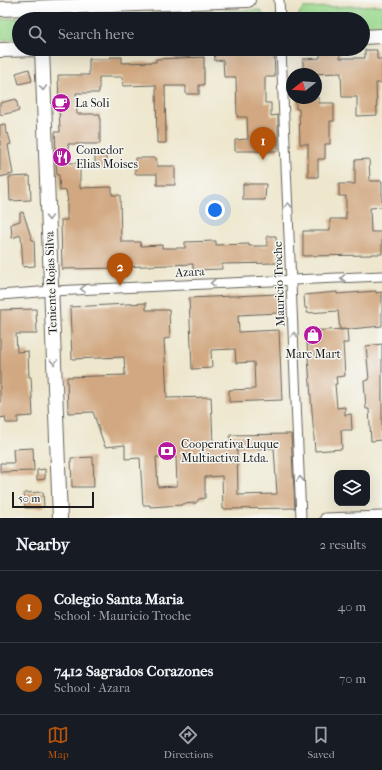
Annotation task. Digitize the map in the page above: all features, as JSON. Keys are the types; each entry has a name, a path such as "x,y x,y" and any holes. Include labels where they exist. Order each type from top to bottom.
{"main road":[{"path":"0,9 40,9 248,0"},
{"path":"370,37 382,36"},
{"path":"0,50 12,50"},
{"name":"Teniente Rojas Silva","path":"41,56 60,518"}],"street":[{"path":"279,0 280,12"},
{"name":"Mauricio Troche","path":"281,56 302,518"},
{"name":"Azara","path":"0,295 52,291 382,276"},
{"path":"325,518 382,516"}],"green space":[{"path":"382,5 382,27 370,27 370,12 300,12 303,8"},
{"path":"260,10 262,12 195,12"},
{"path":"12,18 12,39 0,40 0,19"}],"building":[{"path":"370,50 377,50 377,59 382,59 382,83 376,83 377,115 357,116 357,97 342,97 341,73 322,74 322,68 303,68 303,59 320,58 320,56 365,58 365,56 370,56"},
{"path":"215,56 274,56 275,77 265,77 265,103 271,103 271,116 278,115 278,151 235,151 235,140 248,139 247,117 237,117 236,77 224,77 223,60 215,61"},
{"path":"110,57 122,57 122,63 156,62 156,59 204,57 204,85 199,85 199,94 186,94 186,86 165,86 166,143 157,143 156,85 123,86 122,77 99,77 99,93 76,93 77,114 100,114 100,144 68,144 70,163 80,163 80,188 112,187 112,195 120,195 121,242 140,242 141,246 162,245 162,248 185,248 185,242 216,241 216,245 249,244 249,246 267,246 267,236 276,236 277,263 222,264 222,269 193,270 193,264 121,268 62,269 61,220 67,220 68,201 66,190 60,191 59,175 57,175 54,153 56,153 55,132 60,132 58,75 89,75 89,59 110,59"},
{"path":"29,69 32,81 19,84 16,73"},
{"path":"16,99 19,111 0,115 0,103"},
{"path":"334,103 334,121 330,121 330,144 325,144 325,159 318,159 318,177 308,177 308,144 300,144 299,109 296,109 296,104"},
{"path":"5,124 6,134 8,133 11,144 8,145 13,174 0,177 0,125"},
{"path":"95,154 106,154 106,167 95,167"},
{"path":"135,158 156,158 157,166 175,166 175,185 157,185 157,174 135,174"},
{"path":"369,159 370,181 382,181 382,207 370,208 371,232 382,232 382,254 303,256 303,231 330,231 330,219 346,219 346,196 339,196 339,184 355,184 355,160"},
{"path":"30,176 31,200 10,201 9,177"},
{"path":"243,184 266,184 265,200 243,200"},
{"path":"23,212 32,240 34,240 35,266 23,267 21,235 12,238 11,224 20,221 20,213"},
{"path":"376,291 376,293 382,292 382,326 340,330 338,311 307,313 307,308 305,308 304,295"},
{"path":"278,294 279,313 238,315 239,332 279,330 282,400 229,402 229,390 255,389 254,362 236,363 235,349 211,350 212,368 192,369 189,298"},
{"path":"146,303 146,310 169,310 170,338 164,339 167,398 211,397 213,442 230,442 230,435 291,434 295,508 223,509 222,476 205,477 205,498 199,499 196,503 150,507 150,505 143,505 140,458 125,459 125,445 105,447 93,412 68,413 67,377 125,375 124,357 72,359 70,307","holes":["274,448 277,494 238,495 237,449","156,457 176,457 177,486 158,487"]},
{"path":"36,309 37,334 16,334 17,352 28,351 33,416 18,417 18,423 6,423 5,417 0,418 0,310"},
{"path":"347,329 348,343 343,343 345,376 336,377 337,384 335,384 337,408 345,407 345,415 351,414 352,430 341,430 342,449 315,451 306,331"},
{"path":"382,344 382,440 371,441 369,409 366,409 364,381 369,380 366,346"},
{"path":"33,448 34,471 0,472 0,463 14,463 13,449"},
{"path":"93,457 94,487 72,487 71,458"},
{"path":"45,469 45,479 37,480 37,470"},
{"path":"43,492 44,507 25,508 24,493"}],"place":[{"name":"La Soli","path":"61,103"},
{"name":"Comedor Elias Moises","path":"62,157"},
{"name":"Colegio Santa Maria","path":"263,160"},
{"name":"7412 Sagrados Corazones","path":"120,286"},
{"name":"Marc Mart","path":"313,335"},
{"name":"Cooperativa Luque Multiactiva Ltda.","path":"167,451"}]}
